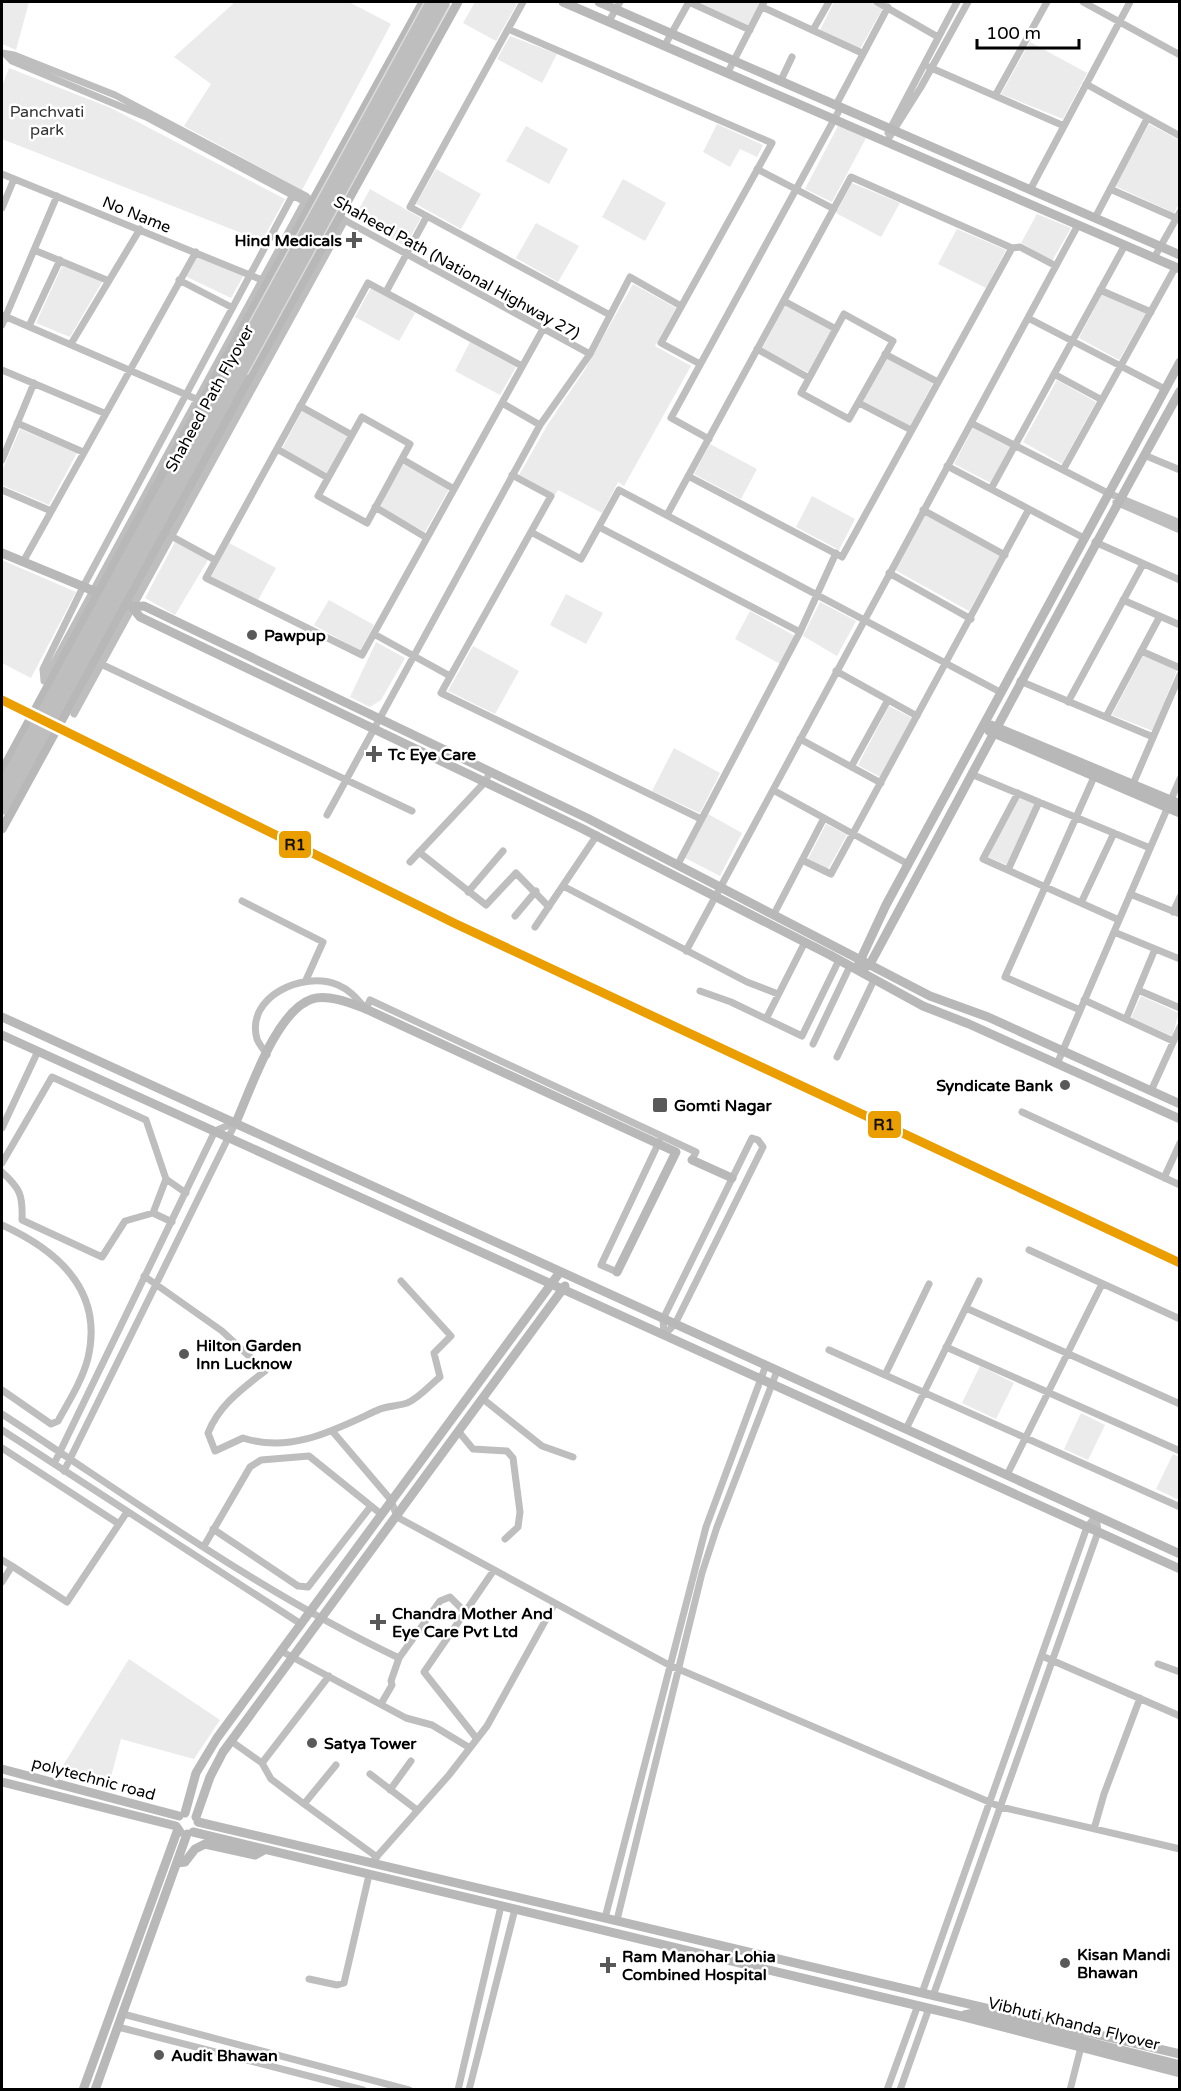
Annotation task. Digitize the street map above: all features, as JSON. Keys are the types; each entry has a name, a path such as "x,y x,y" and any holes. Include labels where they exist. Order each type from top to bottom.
{"highway":[{"name":"Shaheed Path Flyover","path":"2,788 432,2"},
{"name":"Shaheed Path Flyover","path":"2,809 444,2"}],"street":[{"path":"87,589 423,2"},
{"path":"74,714 458,2"},
{"path":"523,2 410,207 610,315"},
{"path":"563,2 1177,268 1063,470"},
{"path":"599,2 618,5 671,33 1179,255"},
{"path":"665,45 689,2 750,30"},
{"path":"813,30 828,2"},
{"path":"877,2 938,37"},
{"path":"887,141 923,65 957,2"},
{"path":"892,129 932,68 968,2"},
{"path":"995,96 1047,2"},
{"path":"1083,2 1179,55"},
{"path":"1030,190 1130,2"},
{"path":"728,72 763,4 862,53"},
{"path":"609,21 618,5"},
{"path":"709,439 670,418 835,119 838,106 862,53 888,8"},
{"path":"508,29 772,142 661,343 700,364"},
{"name":"Shaheed Path (National Highway 27)","path":"4,54 12,61 146,117 308,203 342,218 590,354"},
{"path":"781,80 792,57"},
{"path":"923,65 1064,126"},
{"path":"1086,84 1179,136"},
{"path":"1095,218 1147,119"},
{"path":"757,169 834,209"},
{"name":"No Name","path":"2,174 250,273 262,280"},
{"path":"667,515 851,177 1012,248 1020,247 1056,266"},
{"path":"2,208 14,178"},
{"path":"1110,189 1178,215 1154,258"},
{"path":"81,701 44,681 87,589 231,307 294,194"},
{"path":"2,325 3,316 57,196"},
{"path":"2,771 308,203"},
{"path":"386,292 428,216"},
{"path":"2,829 249,379 342,218"},
{"path":"686,951 1078,225"},
{"path":"71,344 140,230"},
{"path":"991,489 1125,245"},
{"path":"688,476 842,557 1012,248"},
{"path":"34,249 109,281"},
{"path":"23,562 129,368 196,252"},
{"path":"29,326 60,261"},
{"path":"327,815 540,425 590,354 630,277 681,306"},
{"path":"179,280 231,307"},
{"path":"522,366 368,283 206,578 362,655 543,329"},
{"path":"1100,290 1151,312"},
{"path":"784,301 836,329"},
{"path":"844,314 893,341 849,419 801,393 836,329 844,314"},
{"path":"3,316 129,368 196,399"},
{"path":"1028,318 1165,389"},
{"path":"757,349 809,378"},
{"path":"885,354 938,382"},
{"path":"813,1044 1179,362"},
{"path":"2,370 104,413"},
{"path":"1054,374 1102,400"},
{"path":"2,459 34,383"},
{"path":"855,969 870,964 1020,681 1179,391"},
{"path":"501,403 540,425"},
{"path":"859,403 911,430"},
{"path":"300,406 352,435"},
{"path":"362,417 410,444 367,523 318,496 352,435 362,417"},
{"path":"17,423 83,452"},
{"path":"971,423 1179,530"},
{"path":"277,449 328,478"},
{"path":"1144,455 1179,470"},
{"path":"402,459 454,489"},
{"path":"947,466 1084,538"},
{"path":"512,475 551,496 441,693 701,819"},
{"path":"2,490 51,511"},
{"path":"531,532 581,559 619,490 1000,692"},
{"path":"1119,500 1179,523"},
{"path":"375,507 427,538"},
{"path":"802,860 831,874 1029,509"},
{"path":"923,510 1005,555"},
{"path":"599,527 800,632"},
{"path":"171,536 215,560"},
{"path":"1095,542 1179,580"},
{"path":"2,553 132,607 144,606 490,771 678,864 930,996 988,1017 1179,1104"},
{"path":"678,864 800,632 836,553"},
{"path":"1068,702 1143,564"},
{"path":"889,573 970,619"},
{"path":"1123,600 1179,625"},
{"path":"132,607 140,616 597,836 805,942 922,1006 1179,1119"},
{"path":"1106,717 1160,616"},
{"path":"374,634 450,676"},
{"path":"1141,651 1179,668"},
{"path":"101,664 412,811"},
{"path":"836,672 917,716"},
{"path":"1133,784 1179,675"},
{"path":"1020,681 1153,737"},
{"path":"851,767 888,700"},
{"path":"983,725 1094,777 1172,804"},
{"path":"994,730 1133,784 1172,804 1179,813"},
{"path":"800,739 881,783"},
{"path":"410,862 485,782 490,771"},
{"path":"971,774 1150,848"},
{"path":"1080,1010 1005,977 1094,777"},
{"path":"1057,1064 1150,848 1172,804 1179,779"},
{"path":"773,790 908,864"},
{"path":"1018,793 983,859 1119,920"},
{"path":"1008,870 1039,802"},
{"path":"774,914 824,818"},
{"path":"1081,903 1114,833"},
{"path":"535,927 597,836"},
{"path":"468,892 503,851"},
{"path":"419,852 486,905 516,873 536,891 549,907"},
{"path":"563,886 747,982 778,994"},
{"path":"514,916 536,891"},
{"path":"1130,894 1176,913 1179,897"},
{"path":"242,901 323,942 306,981"},
{"path":"1114,932 1179,959"},
{"path":"766,1019 805,942"},
{"path":"1126,1019 1155,949"},
{"path":"700,991 802,1036 839,960"},
{"path":"837,1057 874,980"},
{"path":"267,1055 258,1039 261,1011 270,997 281,989 306,981 336,984 350,991 366,1009"},
{"path":"1138,990 1179,1008"},
{"path":"64,1471 229,1137 279,1030 297,1006 314,999 333,999 366,1009 676,1152 617,1272 602,1265 662,1136"},
{"path":"366,1009 370,1000 696,1152 692,1160 732,1178"},
{"path":"1084,1000 1173,1041"},
{"path":"2,1017 1096,1516 1178,1550"},
{"path":"17,1024 6,1037 1179,1569"},
{"path":"1151,1091 1179,1027"},
{"path":"2,1128 38,1051"},
{"path":"2,1163 52,1077 146,1120 166,1179 186,1192"},
{"path":"1022,1112 1179,1185"},
{"path":"54,1464 215,1131 236,1122"},
{"path":"752,1138 758,1140 763,1147 675,1324 664,1335 663,1318 752,1138"},
{"path":"1164,1178 1179,1143"},
{"path":"2,1172 17,1186 23,1201 22,1220 102,1257 125,1221 153,1213 172,1222"},
{"path":"153,1213 166,1179"},
{"path":"2,1225 26,1236 58,1258 80,1284 91,1328 88,1358 81,1378 58,1421 51,1424 34,1415 2,1390"},
{"path":"1029,1250 1179,1319"},
{"path":"95,2090 177,1863 183,1831 182,1814 202,1760 560,1272"},
{"path":"144,1276 222,1331 265,1371 226,1402 213,1422 208,1433 215,1451 243,1438 262,1444 286,1443 333,1432 383,1408 409,1403 440,1377 434,1353 451,1335 401,1281"},
{"path":"83,2090 183,1831 197,1820 210,1777 231,1742 572,1277"},
{"path":"906,1429 979,1281"},
{"path":"885,1375 929,1284"},
{"path":"1007,1475 1102,1284"},
{"path":"966,1308 1179,1404"},
{"path":"946,1347 1179,1451"},
{"path":"829,1350 1179,1507"},
{"path":"606,1918 706,1527 765,1365"},
{"path":"617,1920 679,1669 717,1527 777,1371"},
{"path":"483,1399 542,1446 573,1457"},
{"path":"2,1414 204,1546 310,1612 324,1617 359,1639 399,1658"},
{"path":"2,1430 301,1624"},
{"path":"333,1432 391,1500 397,1517 669,1665 1001,1807 1179,1849"},
{"path":"459,1432 473,1449 507,1451 513,1458 520,1512 518,1527 505,1539"},
{"path":"2,1448 118,1524"},
{"path":"204,1546 250,1467 261,1460 309,1456 381,1514"},
{"path":"213,1529 298,1586 308,1587 371,1506"},
{"path":"2,1560 67,1602 127,1512"},
{"path":"922,1993 1088,1527 1096,1516"},
{"path":"933,1996 1098,1532 1096,1516"},
{"path":"2,1582 12,1566"},
{"path":"477,1739 424,1672 494,1570"},
{"path":"381,1704 393,1684 391,1681 399,1658 440,1602 450,1597 465,1612"},
{"path":"231,1742 262,1763 271,1779 374,1860 487,1726 555,1603"},
{"path":"281,1651 406,1718 432,1725 470,1748"},
{"path":"1042,1656 1179,1716"},
{"path":"1158,1664 1179,1672"},
{"path":"262,1763 329,1676"},
{"path":"1027,1696 1034,1714"},
{"path":"1094,1829 1104,1794 1140,1698"},
{"path":"390,1790 411,1761"},
{"path":"304,1804 336,1765"},
{"name":"polytechnic road","path":"2,1769 182,1814 197,1820 374,1860 460,1883 1179,2054"},
{"path":"370,1774 417,1810"},
{"path":"2,1782 183,1831 929,2008 1179,2073"},
{"path":"177,1863 185,1862 195,1849 204,1844 255,1855 264,1850"},
{"path":"309,1979 337,1985 344,1983 369,1875"},
{"path":"458,1895 460,1883"},
{"path":"458,2090 501,1906"},
{"path":"470,2090 515,1909"},
{"path":"887,2090 918,2006"},
{"path":"900,2090 929,2008"},
{"name":"Vibhuti Khanda Flyover","path":"961,2016 974,2013 1179,2065"},
{"path":"123,2014 409,2090"},
{"path":"118,2027 363,2090"},
{"path":"1070,2090 1081,2047"}],"green space":[{"path":"2,2 29,2 16,50 2,44"},
{"path":"235,2 349,2 391,24 302,190 184,126 211,84 174,57"},
{"path":"475,2 518,2 496,41 463,23"},
{"path":"696,2 761,2 748,25"},
{"path":"834,2 871,2 883,8 860,49 820,30"},
{"path":"510,36 557,54 542,83 497,59"},
{"path":"1030,42 1087,73 1063,119 1001,94"},
{"name":"Panchvati park","path":"9,68 111,108 285,199 262,241 2,139 2,86"},
{"path":"717,124 763,145 757,157 740,149 730,167 703,152"},
{"path":"1149,124 1179,140 1179,204 1174,213 1115,186"},
{"path":"526,126 568,149 549,184 506,161"},
{"path":"838,126 866,138 832,202 805,189"},
{"path":"436,169 481,194 461,229 416,204"},
{"path":"623,179 666,203 645,241 602,217"},
{"path":"852,183 900,203 881,237 836,213"},
{"path":"370,189 421,218 405,246 354,218"},
{"path":"1037,214 1071,228 1052,261 1021,243"},
{"path":"536,223 579,246 558,282 516,258"},
{"path":"957,229 1006,250 986,288 938,264"},
{"path":"197,256 244,275 231,298 185,276"},
{"path":"63,264 102,282 70,337 36,323"},
{"path":"633,284 676,308 655,346 691,366 624,486 618,482 602,513 558,490 555,495 519,475 548,424 584,371"},
{"path":"371,288 415,313 399,341 355,317"},
{"path":"1102,294 1146,313 1119,360 1079,338"},
{"path":"785,305 832,329 809,373 762,349"},
{"path":"470,342 516,367 500,395 455,371"},
{"path":"886,358 933,383 910,426 863,401"},
{"path":"1057,380 1096,402 1062,464 1023,442"},
{"path":"302,411 347,436 327,473 282,449"},
{"path":"973,428 1010,447 991,483 954,464"},
{"path":"20,429 77,453 49,505 2,485 2,471"},
{"path":"710,444 757,469 741,499 694,474"},
{"path":"403,464 449,489 425,532 379,507"},
{"path":"812,496 855,519 839,550 796,527"},
{"path":"925,515 1000,556 969,611 895,570"},
{"path":"175,542 208,560 175,615 145,598"},
{"path":"229,543 276,568 257,602 211,577"},
{"path":"2,560 76,592 31,678 2,663"},
{"path":"566,594 603,613 586,644 550,625"},
{"path":"329,600 374,625 360,651 314,625"},
{"path":"820,602 856,621 837,656 803,636"},
{"path":"750,611 795,636 780,664 735,639"},
{"path":"376,642 405,658 381,700 370,707 350,697"},
{"path":"473,646 519,671 495,714 448,691"},
{"path":"1143,656 1177,670 1153,731 1112,715"},
{"path":"889,706 912,718 880,777 858,765"},
{"path":"674,748 720,773 700,813 652,791"},
{"path":"1019,798 1035,804 1007,865 988,857"},
{"path":"708,814 742,833 720,876 685,858"},
{"path":"826,824 847,835 828,869 808,859"},
{"path":"1141,996 1179,1013 1172,1036 1131,1018"},
{"path":"980,1366 1014,1383 996,1419 962,1403"},
{"path":"1081,1413 1105,1425 1088,1460 1064,1449"},
{"path":"1173,1454 1179,1457 1179,1500 1156,1489"},
{"path":"129,1659 220,1720 194,1759 121,1739 108,1788 57,1775"}],"railway":[{"path":"400,896 1180,1263"}],"transit line":[{"name":"R1","path":"2,700 456,924 1180,1263"}],"place":[{"name":"Hind Medicals","path":"354,240"},
{"name":"Pawpup","path":"252,635"},
{"name":"Tc Eye Care","path":"374,754"},
{"name":"Syndicate Bank","path":"1065,1085"},
{"name":"Gomti Nagar","path":"660,1105"},
{"name":"Hilton Garden Inn Lucknow","path":"184,1354"},
{"name":"Chandra Mother And Eye Care Pvt Ltd","path":"378,1622"},
{"name":"Satya Tower","path":"312,1743"},
{"name":"Kisan Mandi Bhawan","path":"1065,1963"},
{"name":"Ram Manohar Lohia Combined Hospital","path":"608,1965"},
{"name":"Audit Bhawan","path":"159,2055"}]}
